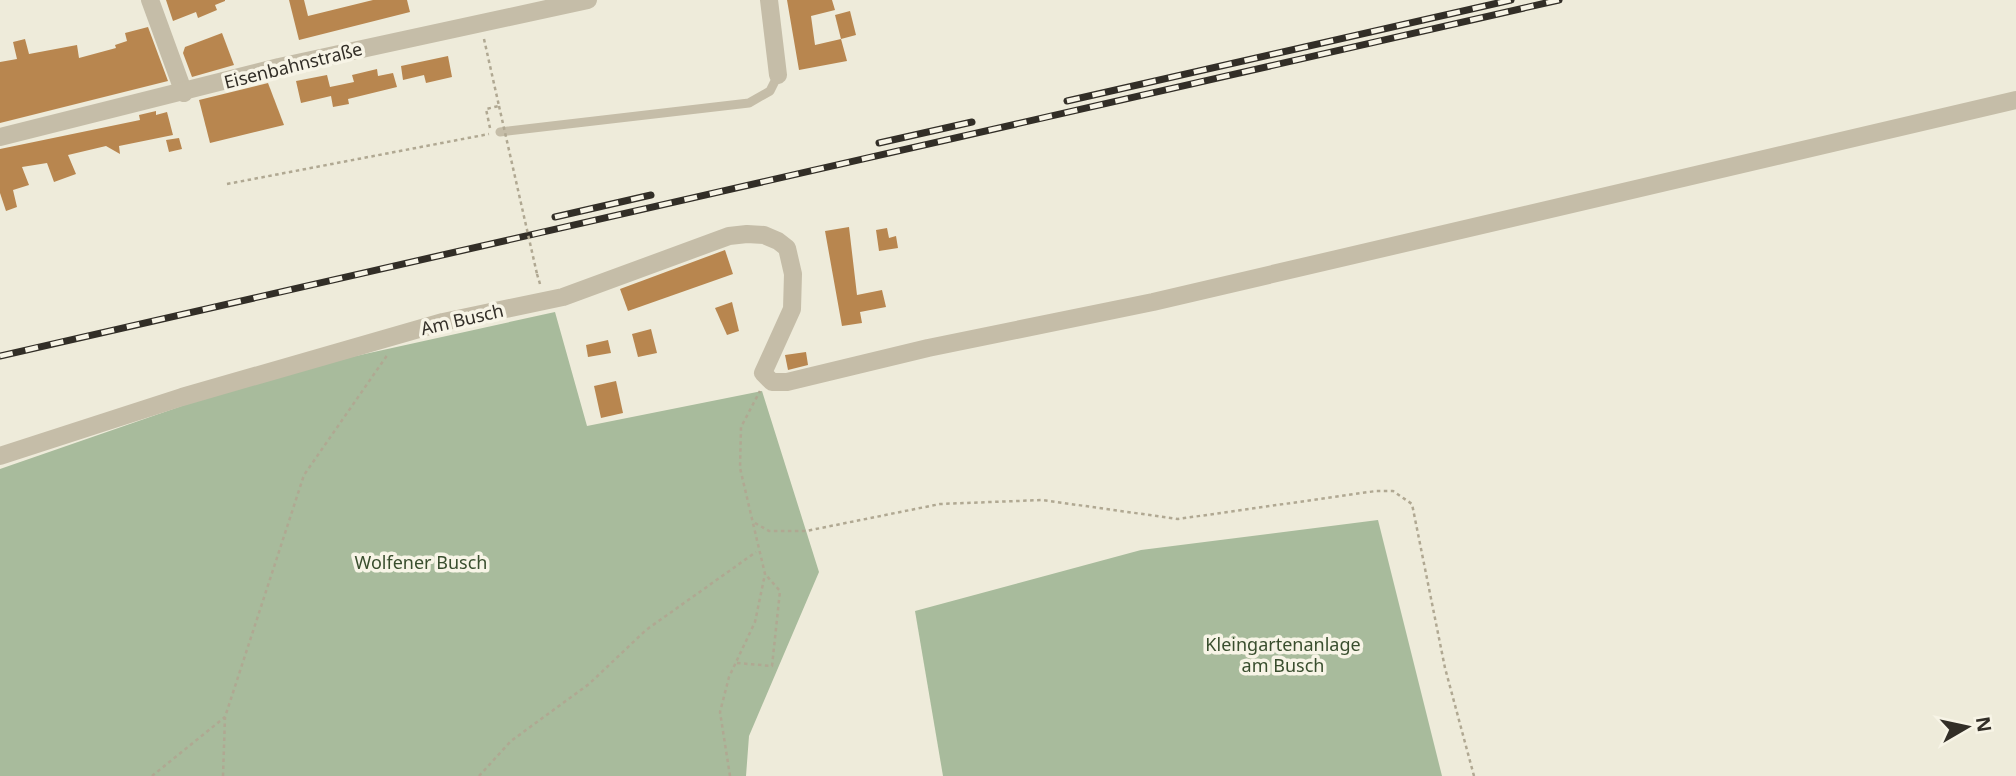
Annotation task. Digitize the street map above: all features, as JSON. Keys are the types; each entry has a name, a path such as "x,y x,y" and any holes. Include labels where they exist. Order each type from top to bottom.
{"street":[{"path":"150,0 184,93"},
{"name":"Eisenbahnstraße","path":"0,138 279,67 556,3 587,0"},
{"path":"769,0 778,75"},
{"path":"766,379 787,383 928,348 1153,302 2016,100"},
{"name":"Am Busch","path":"0,456 182,397 402,334 482,313 563,297 729,236 764,235 786,248 793,274 792,309 764,369 766,379"}],"lane":[{"path":"500,132 749,103 770,91 778,75"}],"path":[{"path":"480,22 537,274"},
{"path":"227,184 491,134 486,108 499,106"},
{"path":"223,776 225,717 304,475 402,334"},
{"path":"736,663 772,666 780,591 765,574 757,551 755,523 740,468 741,427 766,379"},
{"path":"755,523 769,531 806,531 940,504 1042,500 1178,519 1376,491 1393,491 1412,504 1445,668 1474,776"},
{"path":"480,776 511,741 589,684 646,630 757,551"},
{"path":"730,776 720,712 736,663 755,622 765,574"},
{"path":"152,776 225,717"}],"green space":[{"name":"Wolfener Busch","path":"555,312 587,426 762,391 819,572 749,736 746,776 0,776 0,469 274,374"},
{"name":"Kleingartenanlage am Busch","path":"1378,520 1442,776 943,776 915,611 1141,550"}],"building":[{"path":"166,0 225,1 215,5 217,10 198,18 196,12 173,21"},
{"path":"289,0 304,0 308,16 373,0 407,0 410,12 299,40"},
{"path":"787,0 832,0 835,10 811,16 815,45 841,39 847,61 799,70"},
{"path":"850,11 856,35 841,39 835,15"},
{"path":"148,27 168,81 0,123 0,62 17,59 13,42 25,39 29,54 77,45 79,58 116,48 115,45 127,41 125,33"},
{"path":"222,33 234,65 192,77 183,53 185,47"},
{"path":"448,56 452,77 426,83 424,75 403,80 401,66"},
{"path":"377,69 378,76 393,73 397,87 348,99 349,104 333,107 331,96 301,103 296,81 327,75 330,87 354,82 352,75"},
{"path":"268,83 284,125 210,143 199,100"},
{"path":"156,111 156,115 167,112 173,135 119,146 120,154 106,146 68,155 76,174 54,182 47,163 22,167 29,185 13,190 17,207 6,211 0,193 0,149 140,120 139,115"},
{"path":"179,138 182,149 169,152 166,140"},
{"path":"849,227 857,295 882,290 886,307 860,312 862,323 842,326 825,231"},
{"path":"887,228 889,238 896,236 898,248 879,251 876,230"},
{"path":"725,250 733,274 628,311 620,289"},
{"path":"732,302 739,331 727,335 715,308"},
{"path":"651,329 657,353 638,357 632,334"},
{"path":"608,340 611,353 588,357 586,345"},
{"path":"806,352 808,365 788,370 785,355"},
{"path":"616,381 623,413 601,418 594,386"}],"railway":[{"path":"1067,101 1511,0"},
{"path":"0,356 1559,0"},
{"path":"879,143 972,122"},
{"path":"555,217 651,195"}]}
